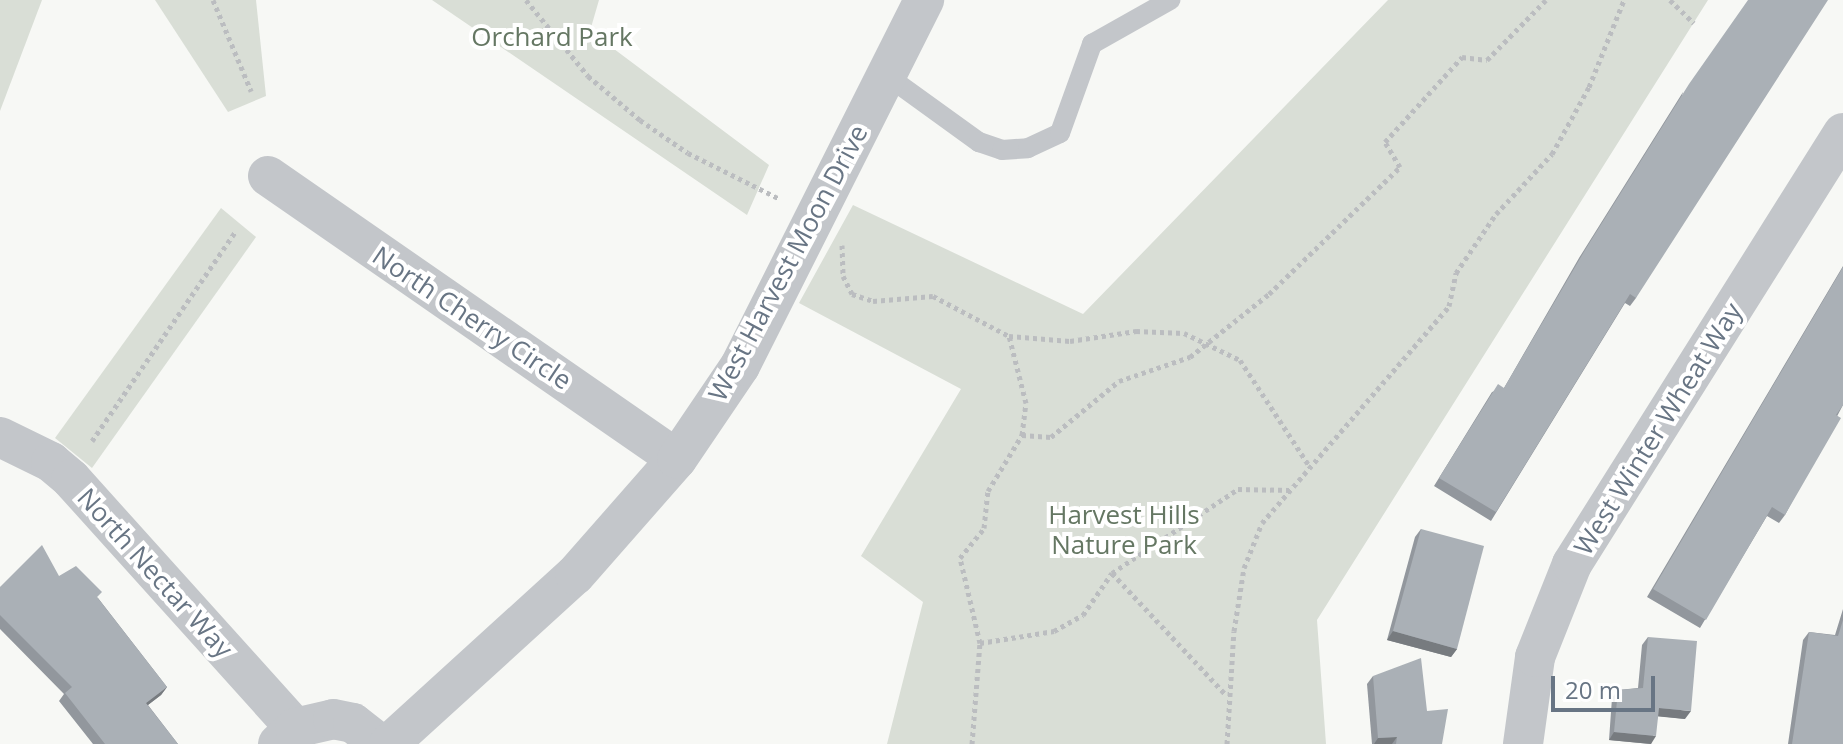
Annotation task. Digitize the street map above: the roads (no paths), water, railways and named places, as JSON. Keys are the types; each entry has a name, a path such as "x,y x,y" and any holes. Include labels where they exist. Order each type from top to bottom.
{"street":[{"name":"West Harvest Moon Drive","path":"389,744 575,575 677,459 740,366 924,0"},
{"name":"West Winter Wheat Way","path":"1523,744 1535,657 1572,564 1843,133"},
{"name":"North Cherry Circle","path":"268,176 677,459"},
{"name":"North Nectar Way","path":"0,437 51,462 71,479 286,736"},
{"path":"286,736 333,719 353,723 380,744"}],"lane":[{"path":"886,75 979,142 1002,150 1028,148 1060,133 1092,44 1170,0"}],"park label":[{"name":"Orchard Park","path":"552,37"},
{"name":"Harvest Hills Nature Park","path":"1124,530"}]}
